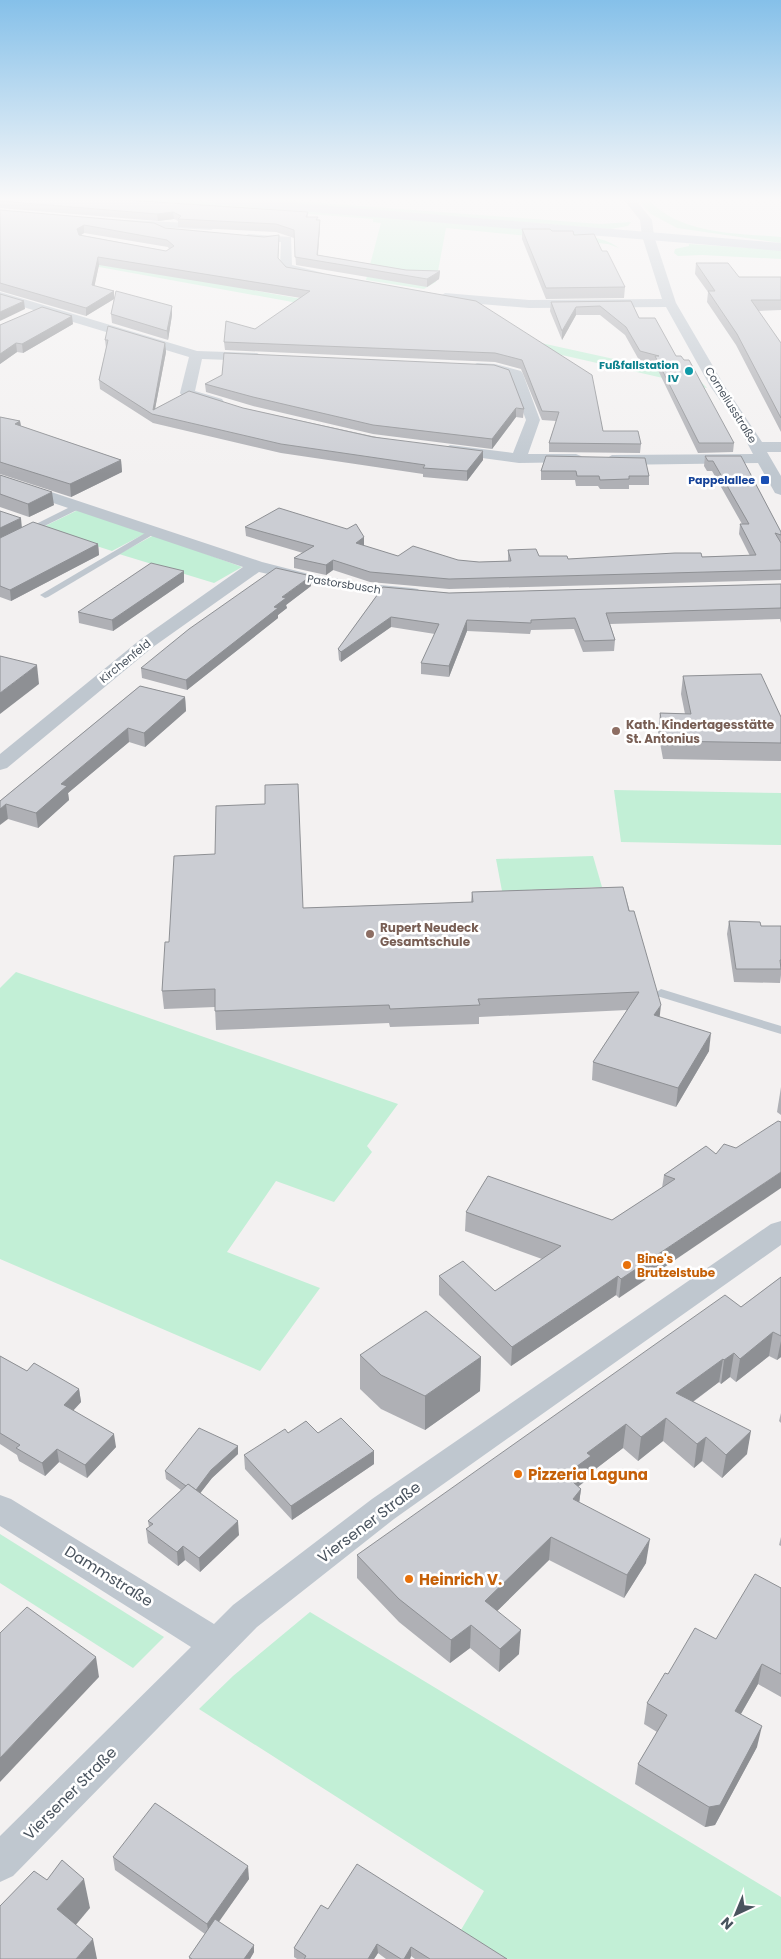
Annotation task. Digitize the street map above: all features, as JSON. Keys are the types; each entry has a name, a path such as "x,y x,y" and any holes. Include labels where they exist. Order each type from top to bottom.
{"street":[{"name":"Corneliusstraße","path":"666,291 670,303 717,386 744,424 781,490"},
{"path":"429,294 484,303 529,305 670,303"},
{"path":"0,296 24,310"},
{"path":"8,310 41,309 196,355 275,358"},
{"path":"196,355 187,393 231,407"},
{"path":"467,367 495,368 516,374 532,420 520,458"},
{"path":"431,447 520,458 632,460 760,453 781,447"},
{"name":"Pastorsbusch","path":"0,480 256,566 309,579 369,589 431,595"},
{"name":"Kirchenfeld","path":"0,764 147,643 256,566"},
{"path":"0,742 21,748"},
{"name":"Viersener Straße","path":"0,1863 245,1616 383,1509 781,1231"},
{"name":"Dammstraße","path":"0,1510 217,1644"}],"lane":[{"path":"0,545 78,506"},
{"path":"44,595 155,531"},
{"path":"661,993 781,1030"}],"green space":[{"path":"234,291 260,291 463,326 696,377 707,388 474,335"},
{"path":"78,510 146,533 112,551 41,528"},
{"path":"154,535 242,567 214,583 119,554"},
{"path":"614,790 781,793 781,845 621,842"},
{"path":"593,856 602,887 502,891 496,859"},
{"path":"16,972 398,1104 367,1146 372,1152 334,1202 276,1181 227,1252 320,1288 260,1371 0,1259 0,988"},
{"path":"0,1534 164,1637 133,1668 0,1583"},
{"path":"310,1612 781,1897 781,1959 494,1959 458,1935 484,1891 199,1709 233,1676"}],"building":[{"path":"29,291 113,291 86,308"},
{"path":"116,291 172,306 167,331 111,314"},
{"path":"309,291 422,291 476,301 592,375 603,431 638,431 641,444 549,443 559,412 542,411 522,360 495,353 224,342 226,321 255,329"},
{"path":"708,291 781,291 781,300 751,300 781,343 781,418 737,334"},
{"path":"0,294 24,301 0,312"},
{"path":"631,301 639,318 655,318 676,356 689,360 734,443 699,443 655,356 659,356 640,351 626,327 600,306 576,307 562,331 551,302"},
{"path":"42,307 72,316 22,344 16,343 0,354 0,325"},
{"path":"108,326 165,343 153,410 189,391 243,408 373,437 483,451 467,471 423,468 425,465 281,444 152,414 99,380 108,340 105,340"},
{"path":"224,353 494,365 509,370 524,409 516,408 492,439 373,425 205,384 222,375"},
{"path":"0,417 20,421 15,424 121,460 70,484 0,462"},
{"path":"546,456 645,458 649,476 629,476 629,479 600,480 599,476 577,476 576,471 541,471"},
{"path":"705,456 741,456 781,532 781,535 775,533 781,543 781,570 449,579 370,572 333,560 326,565 294,558 314,546 245,527 279,508 347,529 356,524 364,537 356,543 398,556 413,546 458,560 479,562 511,561 508,550 536,549 539,556 567,556 568,559 675,553 701,553 702,557 756,555 740,524 749,524 713,461 708,461"},
{"path":"0,475 52,492 28,504 0,494"},
{"path":"0,511 21,518 0,528"},
{"path":"33,522 98,544 10,590 0,586 0,538"},
{"path":"151,563 184,571 112,620 78,612"},
{"path":"276,568 311,576 282,597 286,598 274,607 278,608 186,680 141,668 189,629"},
{"path":"781,584 781,608 606,613 615,640 584,641 575,618 531,620 531,623 467,620 449,666 421,663 439,624 391,617 341,652 338,649 383,587 449,593"},
{"path":"0,656 37,665 0,693"},
{"path":"761,674 781,717 781,743 665,741 660,713 691,714 683,676"},
{"path":"140,686 185,697 144,733 128,728 61,784 67,786 36,813 6,804 0,809 0,801"},
{"path":"298,784 303,908 473,902 472,892 623,887 629,911 634,911 661,1005 654,1015 711,1033 678,1088 593,1062 639,992 478,999 480,1005 390,1009 389,1005 215,1011 215,989 162,991 165,942 169,942 174,856 215,854 216,806 265,804 265,785"},
{"path":"729,921 760,922 761,926 781,926 781,969 736,969"},
{"path":"778,1121 781,1122 781,1172 621,1279 618,1276 512,1347 439,1276 463,1261 495,1291 561,1246 466,1212 488,1176 612,1220 675,1179 664,1175 706,1146 716,1154 724,1144 736,1148"},
{"path":"781,1277 781,1336 773,1332 740,1359 734,1353 676,1393 751,1431 726,1455 706,1437 697,1444 666,1418 641,1437 626,1424 587,1453 591,1456 565,1475 581,1489 573,1499 650,1539 627,1575 551,1537 485,1601 521,1630 500,1649 471,1625 451,1640 399,1599 357,1555 725,1295 741,1307"},
{"path":"426,1311 481,1357 425,1396 381,1375 360,1355"},
{"path":"0,1356 27,1371 34,1363 79,1389 64,1405 114,1434 85,1465 57,1449 42,1463 16,1448 20,1445 0,1433"},
{"path":"341,1418 374,1451 291,1506 244,1455 285,1429 288,1433 306,1421 318,1433"},
{"path":"199,1428 238,1446 211,1470 196,1490 188,1484 186,1486 165,1471"},
{"path":"188,1484 238,1521 199,1558 183,1546 177,1552 146,1529 153,1524 148,1521"},
{"path":"755,1574 781,1588 781,1674 762,1664 735,1711 762,1726 720,1805 709,1807 638,1764 667,1715 647,1703 665,1673 668,1674 695,1628 716,1639"},
{"path":"27,1607 96,1657 0,1758 0,1633"},
{"path":"155,1803 248,1866 207,1924 113,1857"},
{"path":"62,1860 84,1879 57,1909 93,1939 76,1959 0,1959 0,1906 34,1871 47,1880"},
{"path":"357,1864 507,1959 430,1959 411,1947 404,1959 401,1959 377,1944 368,1959 304,1959 306,1956 294,1948 321,1905 328,1909"},
{"path":"215,1919 254,1945 244,1959 192,1959 189,1957"}],"place":[{"name":"Fußfallstation IV","path":"689,371"},
{"name":"Pappelallee","path":"765,480"},
{"name":"Kath. Kindertagesstätte St. Antonius","path":"616,731"},
{"name":"Rupert Neudeck Gesamtschule","path":"370,934"},
{"name":"Bine's Brutzelstube","path":"627,1265"},
{"name":"Pizzeria Laguna","path":"518,1474"},
{"name":"Heinrich V.","path":"409,1579"}]}
